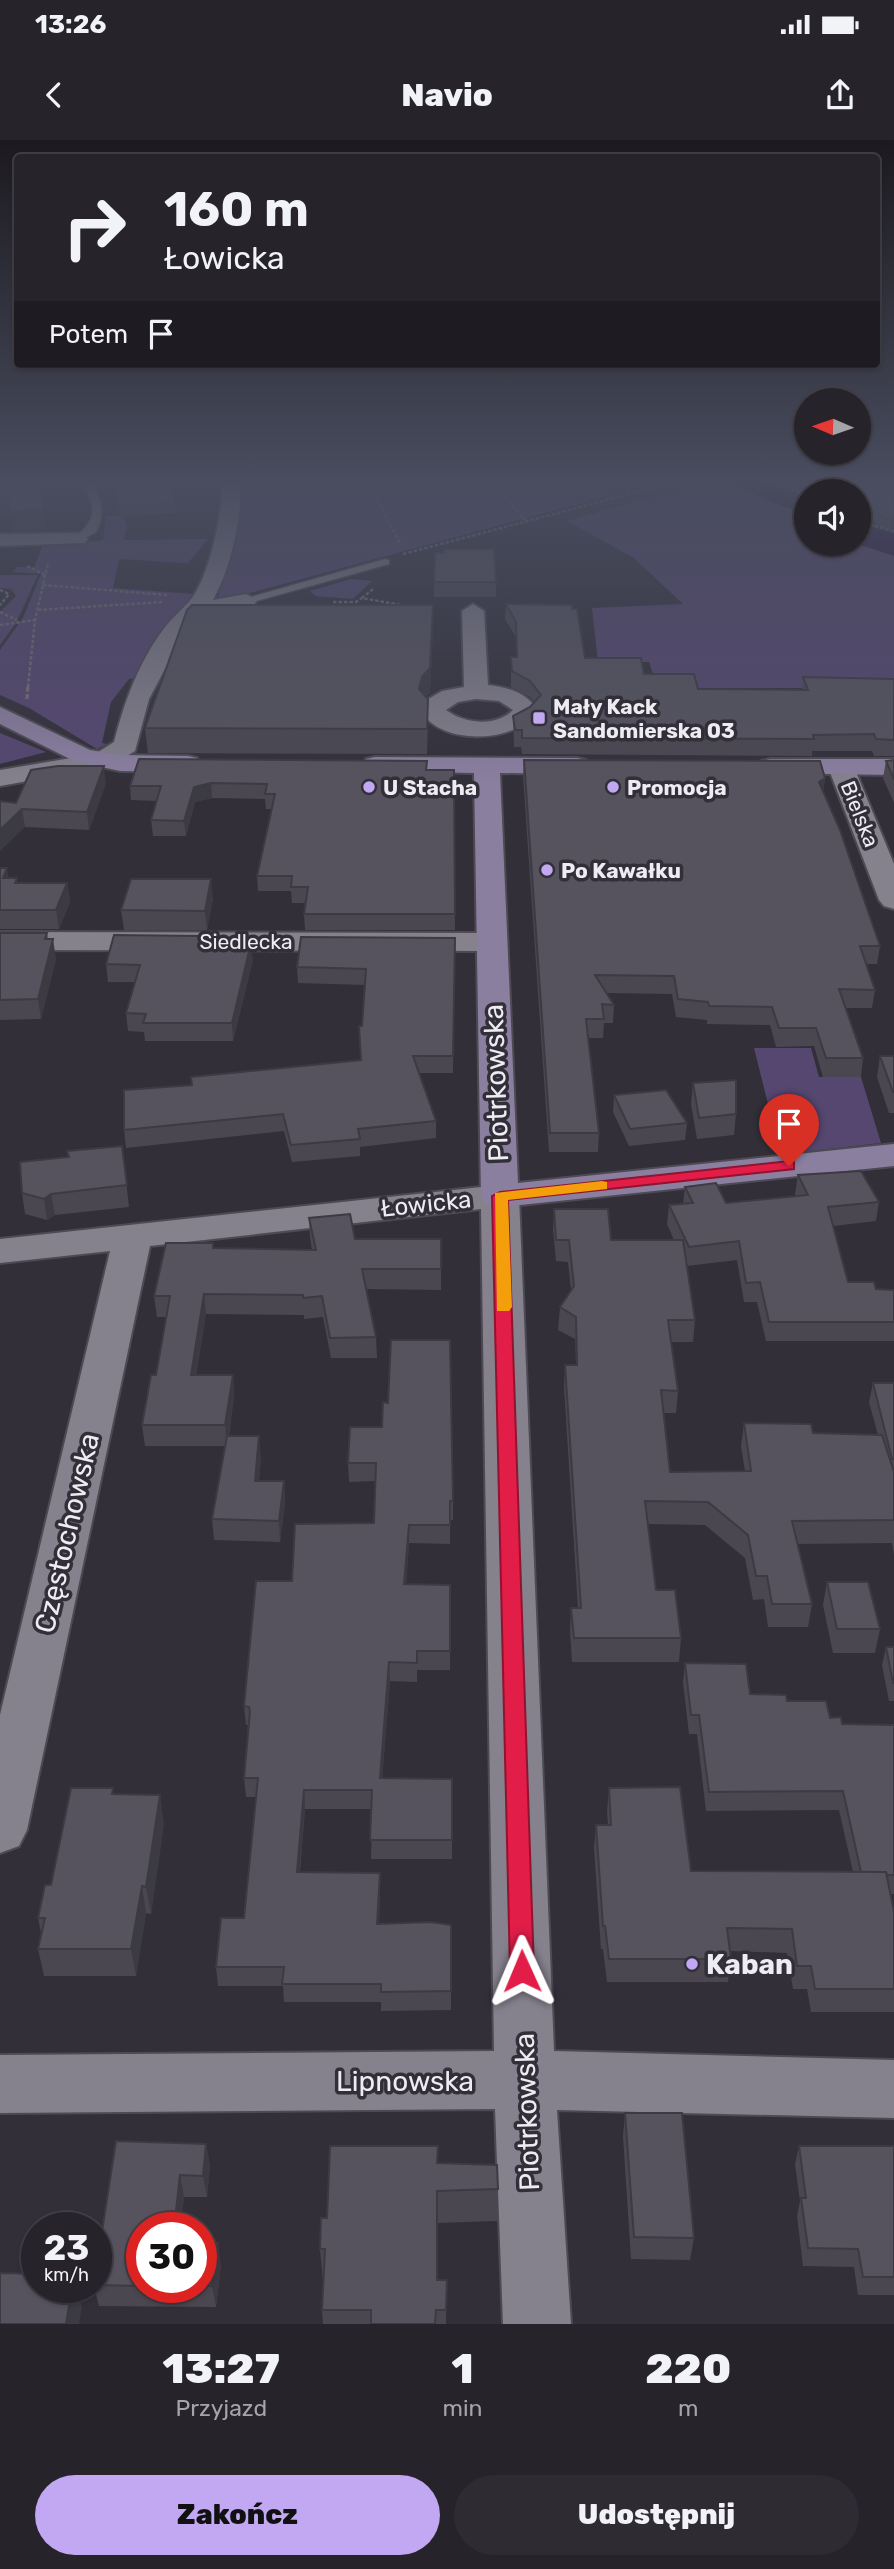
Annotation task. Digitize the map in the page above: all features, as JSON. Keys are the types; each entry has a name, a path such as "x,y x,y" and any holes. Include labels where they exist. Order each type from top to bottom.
{"street":[{"path":"3,716 61,748 102,761 126,746 136,699 147,676 175,629 200,603 210,583"},
{"path":"200,603 217,607 246,600"},
{"path":"473,611 476,692"},
{"path":"476,692 511,697 523,704 526,711 521,718 510,724 474,728 441,720 434,713 435,706 441,700 476,692"},
{"path":"474,728 475,757 487,765"},
{"path":"0,778 102,761 208,764"},
{"path":"353,765 605,766"},
{"name":"Piotrkowska","path":"487,765 525,2080 537,2324"},
{"path":"745,766 894,767"},
{"name":"Bielska","path":"841,767 894,900"},
{"name":"Siedlecka","path":"0,941 491,942"},
{"name":"Łowicka","path":"0,1251 894,1154"},
{"name":"Częstochowska","path":"0,1830 133,1237"},
{"name":"Lipnowska","path":"0,2084 525,2080 894,2089"}],"lane":[{"path":"246,600 308,583"}],"path":[{"path":"380,583 362,598 411,607"},
{"path":"3,716 19,709 27,699 35,620 43,585 142,593"},
{"path":"0,590 9,594 0,605"},
{"path":"356,602 388,603"},
{"path":"38,610 200,603"},
{"path":"0,612 18,621"},
{"path":"0,625 35,620"}],"shaded area":[{"path":"0,583 34,583 16,623 0,645 0,612 16,596 11,589 0,588"},
{"path":"37,583 114,583 113,588 194,594 190,604 137,678 129,679 111,702 102,743 107,744 97,749 29,708 0,695 0,650 23,618"},
{"path":"222,583 287,583 228,599 217,599"},
{"path":"338,583 370,583 353,599 316,596 310,591"},
{"path":"661,583 894,583 894,688 658,688 649,662 598,662 592,608 683,604"},
{"path":"0,733 46,752 0,764"},
{"path":"754,1048 811,1048 819,1077 861,1077 881,1143 793,1153 772,1120"}],"building":[{"path":"506,604 572,605 572,609 577,609 585,658 641,658 644,674 694,674 698,689 808,690 803,677 894,679 894,740 876,739 874,734 813,735 814,739 522,738 522,730 515,730 513,716 530,707 541,695 530,681 512,671 511,657 517,657 516,622"},
{"path":"192,605 433,605 430,668 422,677 419,689 428,699 427,729 145,728 187,610"},
{"path":"139,759 427,761 426,770 454,770 455,914 304,914 308,887 291,887 292,876 257,876 275,794 265,794 267,784 211,783 194,787 184,821 151,820 161,786 130,786"},
{"path":"524,760 820,761 825,778 819,782 840,830 880,946 860,946 875,990 839,989 863,1058 826,1058 816,1028 779,1028 772,1007 709,1006 708,1002 678,999 674,976 595,975 614,1005 602,1004 604,1019 586,1019 599,1133 550,1133"},
{"path":"894,760 894,779 886,761"},
{"path":"58,766 104,766 87,812 22,809 0,830 0,801 16,803 31,770"},
{"path":"0,868 7,868 3,878 17,878 15,883 67,883 56,910 0,910"},
{"path":"131,879 211,879 205,911 121,910"},
{"path":"0,933 47,933 45,939 53,939 38,999 0,1000"},
{"path":"114,935 201,936 200,942 251,943 232,1023 143,1023 146,1014 126,1013 140,965 106,964"},
{"path":"301,937 455,938 453,1056 413,1056 436,1121 358,1129 360,1139 291,1145 283,1114 124,1130 124,1090 192,1085 191,1077 361,1060 359,1026 362,1026 366,969 297,967"},
{"path":"880,1056 894,1056 894,1092 893,1092"},
{"path":"736,1080 736,1114 699,1118 693,1083"},
{"path":"666,1090 687,1123 630,1129 614,1095"},
{"path":"122,1146 127,1185 51,1194 44,1199 22,1193 20,1162 69,1157 67,1151"},
{"path":"861,1171 879,1202 828,1207 848,1282 874,1282 876,1289 894,1290 894,1322 769,1322 760,1282 746,1283 739,1241 689,1247 669,1205 693,1203 685,1187 716,1183 726,1203 808,1195 798,1175"},
{"path":"554,1209 608,1209 611,1240 683,1240 695,1320 668,1320 678,1391 661,1390 670,1472 751,1471 744,1423 811,1424 813,1433 882,1435 894,1472 894,1520 792,1521 812,1604 772,1604 767,1576 756,1576 748,1535 708,1502 645,1501 656,1590 675,1590 681,1638 574,1638 571,1608 581,1608 565,1365 577,1365 576,1317 560,1307 574,1286 569,1240 556,1240"},
{"path":"350,1214 355,1239 441,1239 441,1269 362,1269 376,1337 330,1338 322,1296 303,1298 303,1295 204,1294 191,1375 233,1375 225,1425 142,1425 151,1375 156,1375 170,1296 154,1296 166,1243 213,1243 213,1248 316,1250 309,1218"},
{"path":"391,1340 450,1340 453,1501 450,1501 450,1525 409,1525 404,1584 450,1585 450,1651 417,1651 417,1663 389,1662 380,1778 452,1779 452,1840 370,1840 372,1790 304,1790 297,1872 380,1873 377,1924 431,1922 451,1925 451,1991 381,1992 381,1984 282,1984 284,1967 216,1967 221,1918 244,1918 258,1778 244,1778 250,1711 249,1707 244,1706 256,1581 292,1581 295,1524 374,1523 376,1463 348,1463 350,1427 382,1427 383,1402 388,1403"},
{"path":"873,1383 894,1383 894,1459 892,1459"},
{"path":"227,1436 259,1436 255,1481 284,1481 279,1521 212,1519"},
{"path":"827,1582 868,1582 880,1629 837,1629"},
{"path":"886,1647 894,1647 894,1683 893,1683"},
{"path":"685,1663 746,1664 750,1694 786,1695 787,1701 826,1701 830,1718 841,1717 842,1724 894,1725 894,1875 887,1875 886,1872 861,1872 843,1791 709,1792 699,1715 691,1715"},
{"path":"680,1787 691,1871 886,1872 894,1912 894,1989 815,1989 811,1966 797,1966 792,1929 727,1928 731,1959 609,1959 603,1926 596,1825 611,1825 609,1788"},
{"path":"71,1788 113,1788 112,1794 160,1795 146,1887 142,1886 131,1949 38,1949 45,1918 38,1918 45,1885 51,1885"},
{"path":"625,2113 682,2113 694,2238 634,2237"},
{"path":"116,2141 206,2144 203,2176 180,2175 176,2212 126,2212 126,2286 112,2285 112,2212 105,2212"},
{"path":"330,2146 438,2146 437,2163 497,2165 498,2189 437,2191 437,2280 447,2280 446,2310 436,2310 435,2324 371,2324 371,2310 322,2310 325,2249 320,2249 321,2218 327,2218"},
{"path":"799,2146 894,2146 894,2277 863,2277 858,2249 808,2248 801,2198 806,2198"},
{"path":"0,2273 21,2274 21,2303 69,2303 66,2324 0,2324"}],"slow traffic":[{"path":"503,1307 500,1196 602,1185"}],"place":[{"name":"Mały Kack Sandomierska 03","path":"539,718"},
{"name":"U Stacha","path":"369,787"},
{"name":"Promocja","path":"613,787"},
{"name":"Po Kawałku","path":"547,870"},
{"name":"Kaban","path":"692,1964"}],"route":[{"path":"522,1971 500,1196 789,1166"}]}
